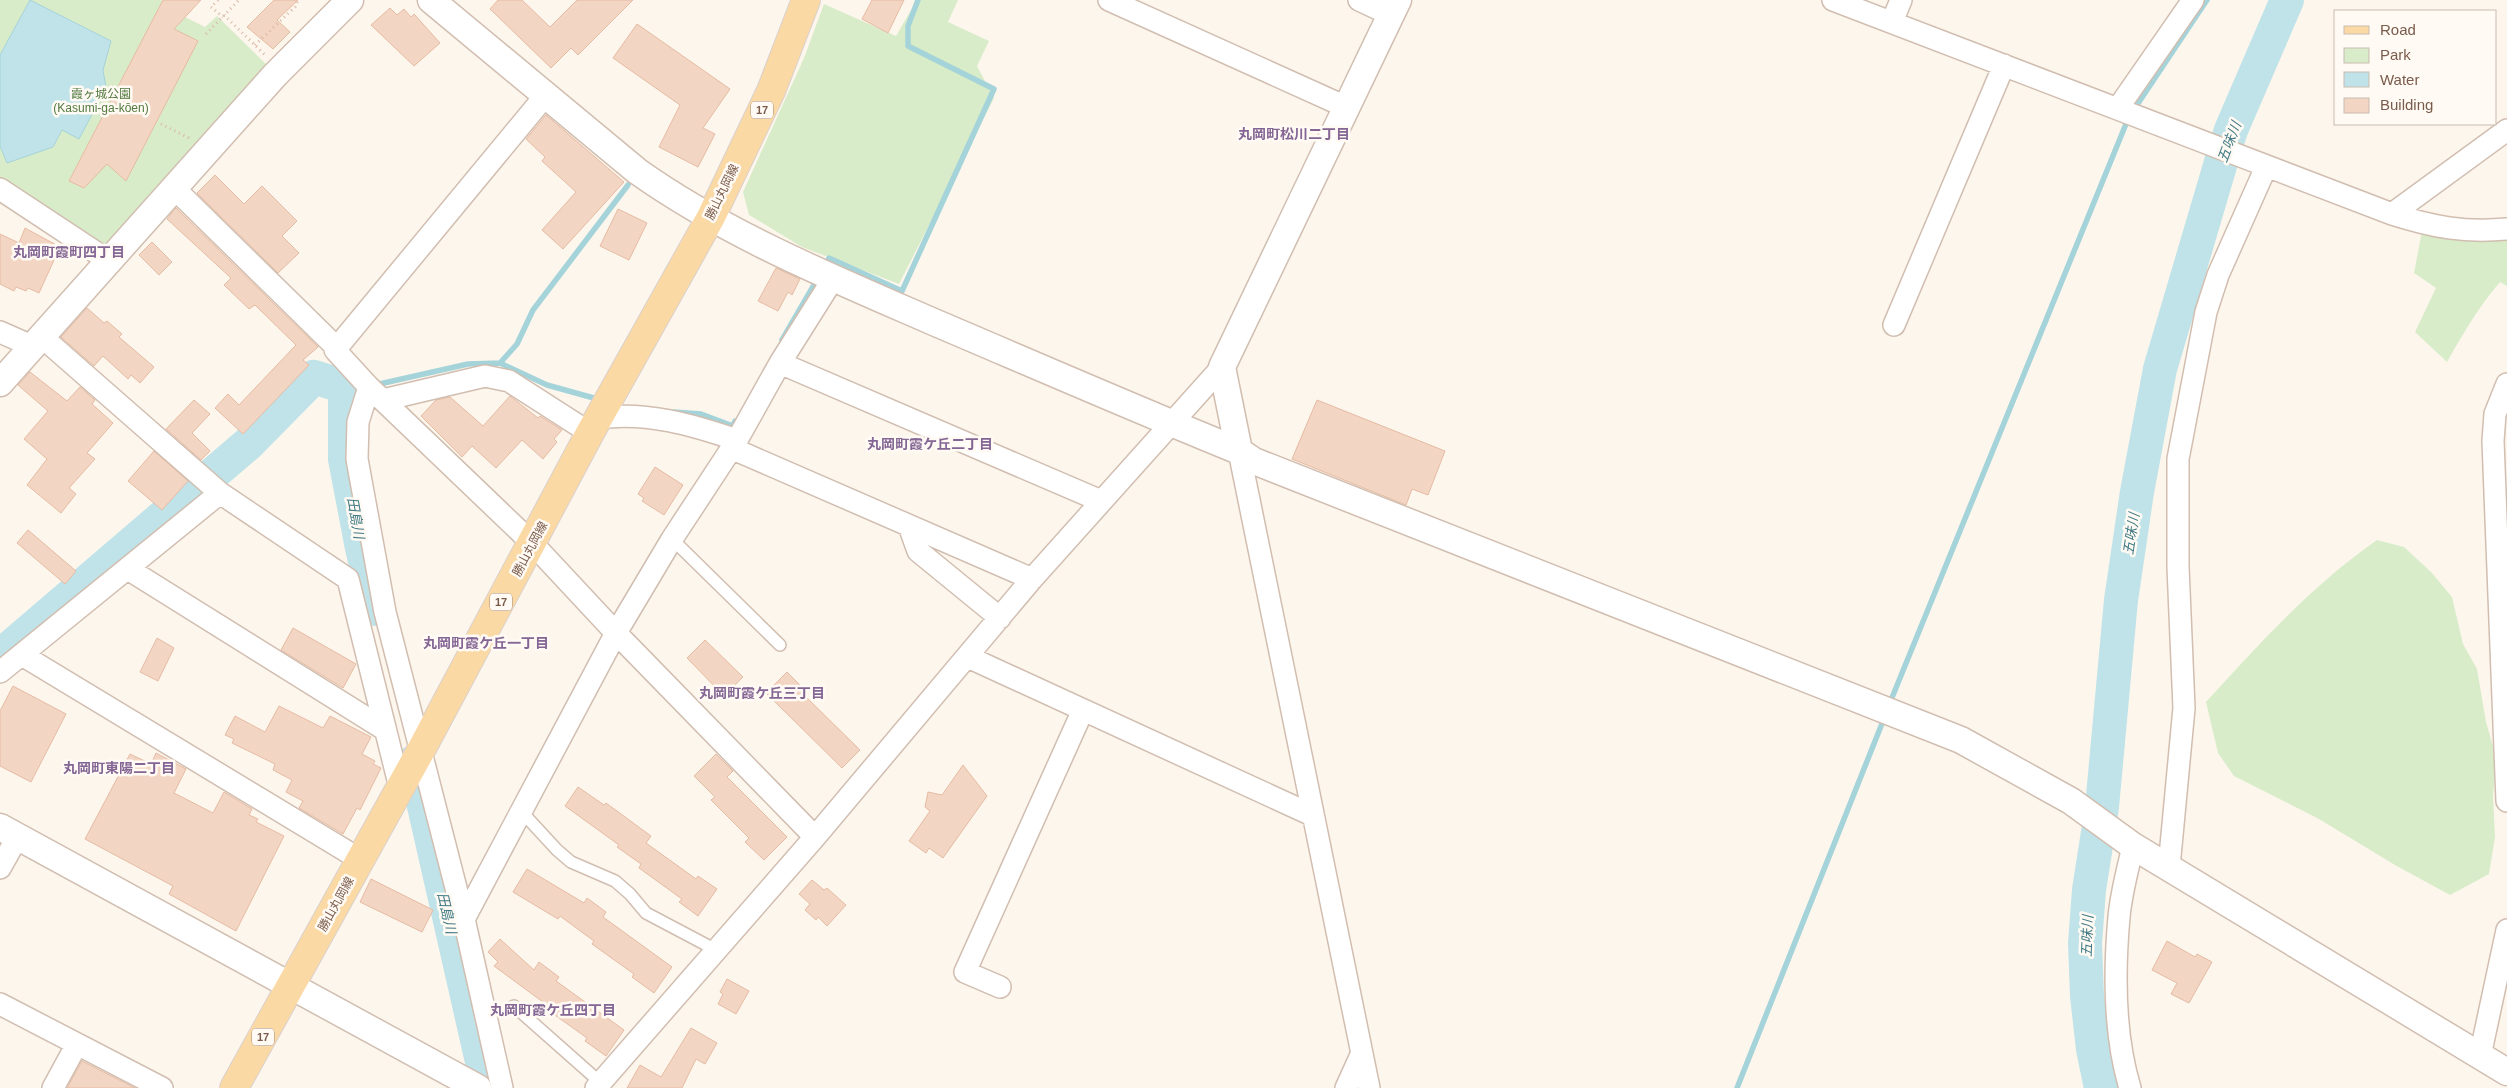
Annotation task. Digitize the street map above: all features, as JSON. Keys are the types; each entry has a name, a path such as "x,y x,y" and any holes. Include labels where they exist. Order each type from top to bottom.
{"main road":[{"name":"勝山丸岡線","path":"234,1088 361,860 595,426 711,217 771,91 806,0"}],"street":[{"path":"0,383 280,70 350,0"},
{"path":"431,0 637,171 669,194 711,217 833,278 1239,451 1264,464 1961,740 2071,801 2133,846 2507,1072"},
{"path":"1109,0 1346,107"},
{"path":"598,1085 815,837 968,658 1032,579 1222,367 1394,7 1359,0"},
{"path":"1835,0 2392,214 2434,227 2477,232 2507,228"},
{"path":"1892,22 1901,0"},
{"path":"2118,108 2192,0"},
{"path":"1894,325 2004,65"},
{"path":"336,348 545,96"},
{"path":"2392,214 2507,130"},
{"path":"2169,867 2184,708 2178,567 2178,459 2206,312 2218,275 2263,166"},
{"path":"175,188 336,348 335,350 376,394 533,544 616,633 815,837"},
{"path":"0,189 109,261"},
{"path":"464,919 616,633 672,539 734,444 833,278"},
{"path":"0,332 38,342 220,493 348,579 400,788"},
{"path":"780,364 1102,501"},
{"path":"1222,367 1368,1088"},
{"path":"502,1088 464,919 385,612 357,459 358,422 376,394 485,376 496,377 509,381 595,426 647,418 690,426 734,444 909,526 1032,579"},
{"path":"2507,384 2495,414 2493,441 2507,800"},
{"path":"0,672 220,493"},
{"path":"909,526 918,551 1000,618"},
{"path":"128,569 384,729"},
{"path":"22,655 361,860"},
{"path":"968,658 1312,815"},
{"path":"1000,988 965,972 1083,710"},
{"path":"0,868 9,832 478,1088"},
{"path":"2130,1088 2125,1072 2117,997 2119,916 2133,846"},
{"path":"2480,1056 2507,930"},
{"path":"0,1004 162,1088"},
{"path":"52,1088 77,1044"},
{"path":"1346,1088 1362,1055"}],"lane":[{"path":"672,539 780,645"},
{"path":"521,811 557,850 571,862 615,881 646,912 716,950"},
{"path":"514,1006 598,1085"}],"path":[{"path":"218,0 211,6 280,70"},
{"path":"206,34 239,0"},
{"path":"255,45 294,7 298,0"},
{"path":"161,124 194,141"}],"green space":[{"name":"霞ヶ城公園 (Kasumi-ga-kōen)","path":"0,0 161,0 173,11 205,27 217,16 267,65 105,246 0,178"},
{"path":"917,0 958,0 948,22 989,41 977,66 994,98 899,284 802,247 749,215 743,192 804,58 824,4 896,36"},
{"path":"2422,231 2507,238 2507,286 2500,282 2492,291 2447,362 2415,332 2436,288 2414,273"},
{"path":"2377,540 2404,547 2431,572 2452,597 2463,644 2477,669 2486,722 2496,757 2493,796 2495,837 2489,874 2450,895 2395,865 2319,819 2234,776 2218,753 2206,702 2308,596"}],"water":[{"path":"30,0 111,41 103,70 106,88 79,139 62,130 53,147 7,163 0,146 0,55"}],"building":[{"path":"163,0 201,0 174,29 198,41 126,181 107,164 84,188 69,181"},
{"path":"274,0 298,0 277,20 290,32 273,49 247,27"},
{"path":"498,0 522,0 550,27 577,0 633,0 578,55 571,48 551,68 490,9"},
{"path":"872,0 904,0 888,33 862,19"},
{"path":"390,8 397,15 404,9 411,17 414,14 440,43 414,66 371,25"},
{"path":"637,24 730,89 703,128 715,134 698,167 659,147 680,105 613,58"},
{"path":"546,115 624,182 563,249 542,230 576,192 542,161 545,157 526,139"},
{"path":"215,175 244,204 262,186 297,221 282,236 299,253 278,273 197,193"},
{"path":"176,208 318,347 303,360 309,365 243,434 215,408 228,394 239,405 296,345 255,305 249,309 224,285 231,278 167,219"},
{"path":"618,209 647,223 629,260 600,246"},
{"path":"25,228 60,247 39,293 28,288 26,291 16,287 14,291 0,284 0,234 19,243"},
{"path":"152,242 172,262 159,275 139,255"},
{"path":"776,268 800,279 792,295 788,292 778,311 758,301"},
{"path":"87,308 104,323 107,321 122,334 119,337 154,367 140,383 131,375 128,379 103,356 94,366 61,337"},
{"path":"30,372 67,401 80,387 95,400 92,404 113,423 87,453 95,459 69,488 76,494 61,513 27,485 47,459 24,439 48,411 18,385"},
{"path":"510,396 538,418 540,416 562,430 554,439 557,442 543,459 522,440 496,468 472,446 462,457 421,416 436,400 450,397 483,426"},
{"path":"194,400 210,414 192,433 210,451 201,460 166,429"},
{"path":"1317,400 1445,451 1428,495 1412,489 1406,505 1292,459"},
{"path":"154,451 188,481 162,510 128,481"},
{"path":"655,467 683,485 664,515 642,501 644,498 638,494"},
{"path":"28,530 76,571 65,584 17,543"},
{"path":"293,628 356,664 343,688 281,650"},
{"path":"157,638 174,648 158,681 140,672"},
{"path":"705,640 743,677 724,696 687,658"},
{"path":"787,672 806,691 803,694 860,750 842,768 766,693"},
{"path":"13,686 66,714 31,782 0,766 0,711"},
{"path":"279,706 323,728 330,716 371,737 362,754 375,761 373,764 381,768 360,810 357,808 343,834 299,808 303,801 286,792 292,780 273,770 275,764 232,743 234,739 225,735 235,716 265,732"},
{"path":"156,753 186,769 174,793 213,813 224,792 252,809 249,815 258,819 256,822 284,836 236,931 169,894 173,886 85,839 130,754 151,764"},
{"path":"716,754 733,771 727,777 787,837 764,860 745,842 749,838 711,800 715,797 694,776"},
{"path":"963,765 987,796 943,858 929,848 926,853 909,841 930,811 925,807 928,792 942,795"},
{"path":"578,787 604,805 606,803 651,836 646,843 696,879 698,876 717,889 698,916 679,902 682,899 639,868 641,864 617,847 619,845 565,806"},
{"path":"527,869 584,903 587,898 606,912 603,917 672,967 654,993 632,977 634,974 592,944 594,941 560,916 558,919 513,892"},
{"path":"371,879 433,910 422,932 360,902"},
{"path":"812,880 824,890 827,888 846,905 827,926 818,917 816,920 805,910 810,904 799,894"},
{"path":"500,939 534,970 539,962 559,977 556,981 624,1030 606,1056 585,1041 587,1038 545,1008 547,1005 494,966 498,962 488,952"},
{"path":"2167,941 2195,957 2197,954 2212,962 2189,1003 2171,994 2177,983 2152,970"},
{"path":"727,979 749,991 736,1014 718,1004 723,994 720,992"},
{"path":"691,1028 717,1043 705,1064 696,1059 682,1088 627,1088 640,1065 661,1077"},
{"path":"82,1061 131,1086 135,1088 67,1088"}],"waterway":[{"path":"825,266 829,258 902,291 994,89 908,46 908,26 918,0"},
{"path":"2133,111 2207,0"},
{"name":"五味川","path":"2101,1088 2093,1049 2087,996 2085,943 2089,890 2102,807 2121,600 2137,492 2160,369 2224,152 2231,130 2287,0"},
{"path":"1889,705 2128,119"},
{"path":"500,363 517,344 533,310 628,185"},
{"path":"782,340 818,278"},
{"path":"375,385 468,364 500,363 547,385 601,400"},
{"name":"田島川","path":"0,656 248,444 314,377 345,387 345,459 376,609"},
{"path":"345,387 361,386"},
{"path":"674,412 701,414 733,426 735,421"},
{"path":"1737,1088 1885,716"},
{"name":"田島川","path":"414,762 488,1088"}],"district":[{"name":"丸岡町松川二丁目","path":"1294,134"},
{"name":"丸岡町霞町四丁目","path":"69,252"},
{"name":"丸岡町霞ケ丘二丁目","path":"930,444"},
{"name":"丸岡町霞ケ丘一丁目","path":"486,643"},
{"name":"丸岡町霞ケ丘三丁目","path":"762,693"},
{"name":"丸岡町東陽二丁目","path":"119,768"},
{"name":"丸岡町霞ケ丘四丁目","path":"553,1010"}]}
